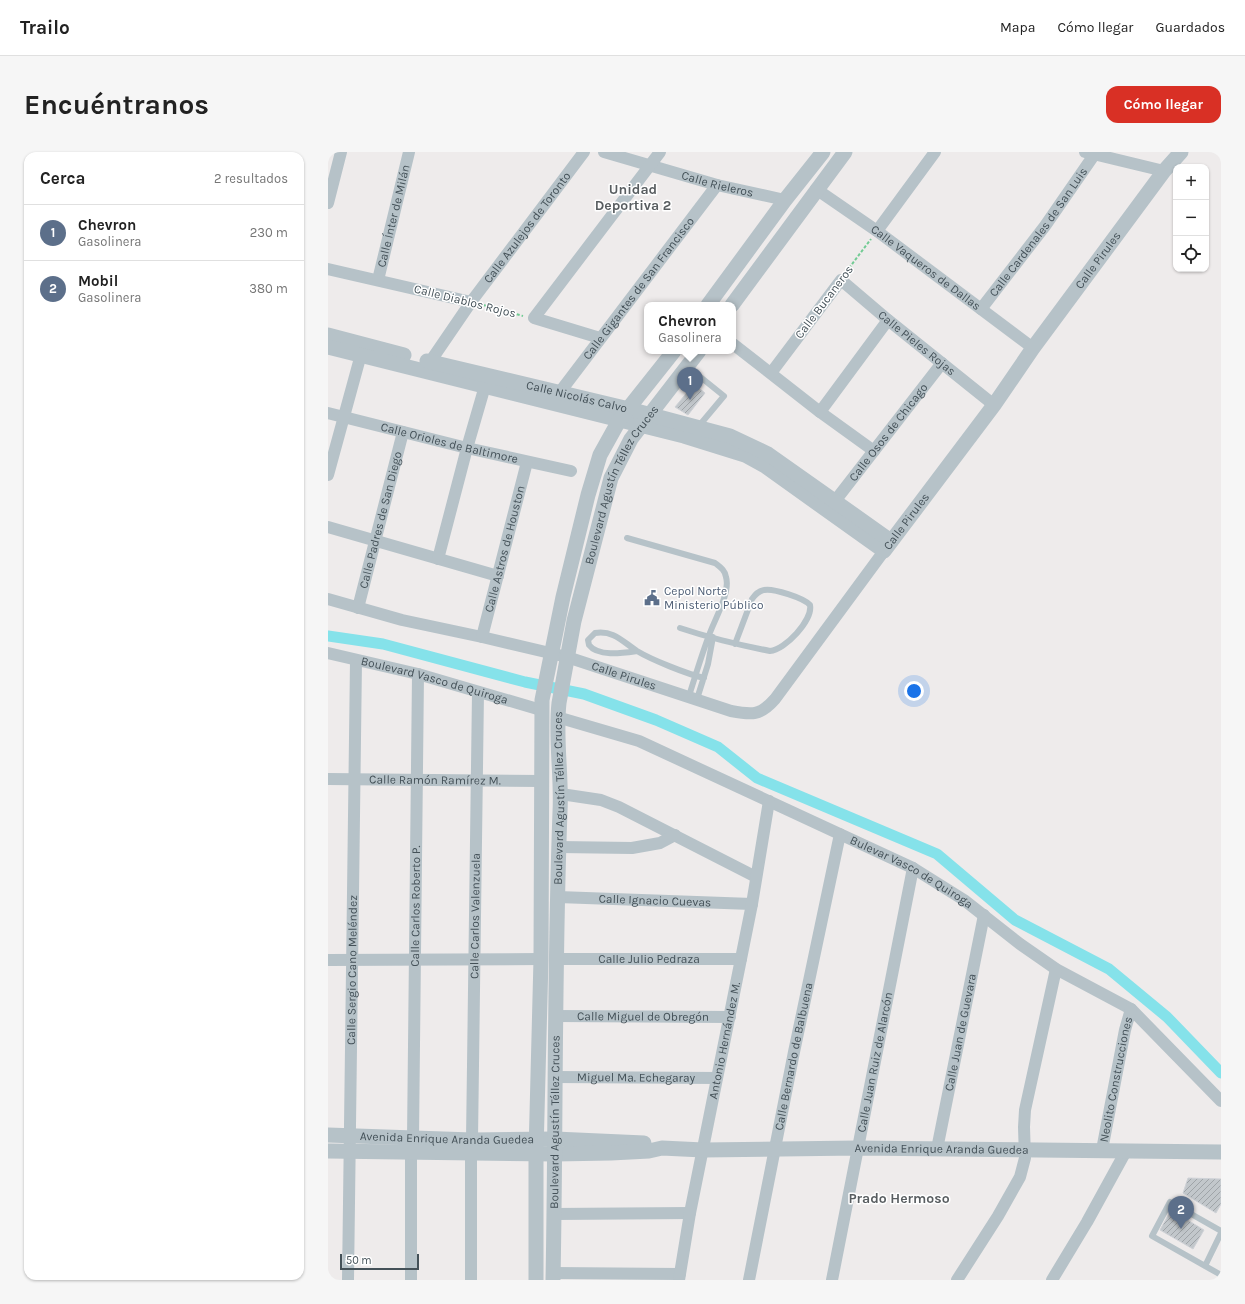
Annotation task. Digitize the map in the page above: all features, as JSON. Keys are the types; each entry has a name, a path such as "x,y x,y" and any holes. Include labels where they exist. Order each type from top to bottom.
{"street":[{"path":"328,203 341,152"},
{"name":"Calle Ínter de Milán","path":"378,280 409,152"},
{"name":"Calle Azulejos de Toronto","path":"430,362 470,302 584,152"},
{"name":"Calle Rieleros","path":"604,152 717,185 785,200"},
{"path":"600,338 534,318 660,152"},
{"path":"710,302 785,200 823,152"},
{"path":"734,302 816,189 845,152"},
{"path":"877,231 935,152"},
{"name":"Calle Pirules","path":"328,599 402,620 567,657 693,698 747,714 755,714 768,707 994,405 1033,348 1164,171 1181,152"},
{"path":"1089,153 1164,171"},
{"name":"Calle Cardenales de San Luis","path":"981,309 1045,226 1089,153"},
{"name":"Calle Gigantes de San Francisco","path":"560,392 717,185"},
{"name":"Calle Vaqueros de Dallas","path":"816,189 877,231 1033,348"},
{"name":"Calle Diablos Rojos","path":"328,268 470,302"},
{"name":"Calle Pieles Rojas","path":"841,280 888,320 994,405"},
{"name":"Calle Bucaneros","path":"771,373 841,280"},
{"path":"820,412 888,320"},
{"name":"Calle Nicolás Calvo","path":"328,335 362,350 624,414 719,445 745,455 765,466 888,546"},
{"path":"736,346 820,412 874,451"},
{"name":"Calle Nicolás Calvo","path":"328,347 362,350 430,362 487,381 560,392 624,414"},
{"path":"328,475 362,350"},
{"name":"Boulevard Agustín Téllez Cruces","path":"536,1280 541,959 542,705 551,653 593,474 603,450 624,414 672,354"},
{"name":"Boulevard Agustín Téllez Cruces","path":"553,1276 555,1076 561,794 558,710 574,621 611,478 621,456 645,420 697,354"},
{"name":"Calle Osos de Chicago","path":"835,501 942,363"},
{"path":"438,559 467,448 487,381"},
{"name":"Calle Orioles de Baltimore","path":"328,413 467,448 572,471"},
{"name":"Calle Nicolás Calvo","path":"645,420 698,427 730,436 752,445 835,501 888,546"},
{"name":"Calle Padres de San Diego","path":"358,608 403,432"},
{"name":"Calle Astros de Houston","path":"482,637 527,462"},
{"path":"328,528 498,576"},
{"name":"Boulevard Vasco de Quiroga","path":"328,653 356,661 418,674 478,692 542,705"},
{"name":"Calle Sergio Cano Meléndez","path":"348,1280 356,661"},
{"name":"Calle Carlos Roberto P.","path":"411,1280 418,674"},
{"name":"Calle Carlos Valenzuela","path":"471,1280 473,961 478,692"},
{"name":"Bulevar Vasco de Quiroga","path":"558,710 639,740 914,868 937,881 1056,969 1131,1009 1221,1101"},
{"name":"Calle Ramón Ramírez M.","path":"328,779 542,781"},
{"path":"561,794 601,800 675,835 756,877"},
{"name":"Antonio Hernández M.","path":"680,1277 690,1213 752,904 769,801"},
{"name":"Calle Bernardo de Balbuena","path":"749,1280 776,1150 794,1052 840,834"},
{"path":"559,847 632,848 660,843 675,835"},
{"name":"Calle Juan Ruiz de Alarcón","path":"832,1280 914,868"},
{"name":"Calle Ignacio Cuevas","path":"558,897 752,904"},
{"name":"Calle Juan de Guevara","path":"937,1149 984,915"},
{"path":"328,960 473,961 541,959"},
{"name":"Calle Julio Pedraza","path":"557,959 741,959"},
{"path":"957,1280 998,1216 1020,1177 1025,1158 1025,1110 1056,969"},
{"name":"Neolito Construcciones","path":"1102,1150 1125,1030 1131,1009"},
{"name":"Calle Miguel de Obregón","path":"556,1016 730,1017"},
{"name":"Miguel Ma. Echegaray","path":"555,1076 717,1078"},
{"name":"Avenida Enrique Aranda Guedea","path":"328,1135 349,1135 412,1145 472,1147 646,1143 662,1148 703,1150 858,1148 1221,1152"},
{"name":"Avenida Enrique Aranda Guedea","path":"328,1151 349,1152 412,1145"},
{"path":"1052,1280 1087,1222 1126,1151"},
{"path":"554,1214 690,1213"},
{"path":"553,1276 680,1277"}],"lane":[{"path":"688,367 724,396 698,427"},
{"path":"627,538 693,555 715,563 722,568 726,577 727,585 710,638 704,678 693,698"},
{"path":"680,628 710,638 735,644 770,651 780,648 788,643 810,616 810,605 806,600 771,589 756,593 752,599 735,644"},
{"path":"636,651 623,653 594,650 589,645 588,640 595,633 609,634 627,642 636,651 695,676 704,678"},
{"path":"693,698 695,676 710,638"},
{"path":"1205,1266 1221,1232 1170,1202 1152,1236 1205,1266 1221,1275"}],"path":[{"name":"Calle Bucaneros","path":"841,280 877,231"},
{"name":"Calle Diablos Rojos","path":"470,302 534,318"}],"building":[{"path":"694,384 705,393 688,415 675,407"},
{"path":"1188,1178 1221,1179 1221,1204 1216,1213 1183,1193"},
{"path":"1171,1210 1204,1230 1193,1249 1160,1230"}],"waterway":[{"path":"328,636 383,644 525,682 584,694 656,720 718,747 757,778 937,854 1015,920 1109,969 1167,1017 1221,1073"}],"place":[{"name":"Chevron","path":"690,400"},
{"name":"Cepol Norte Ministerio Público","path":"652,598"},
{"name":"Mobil","path":"1181,1229"}],"district":[{"name":"Unidad Deportiva 2","path":"633,198"},
{"name":"Prado Hermoso","path":"899,1198"}]}
